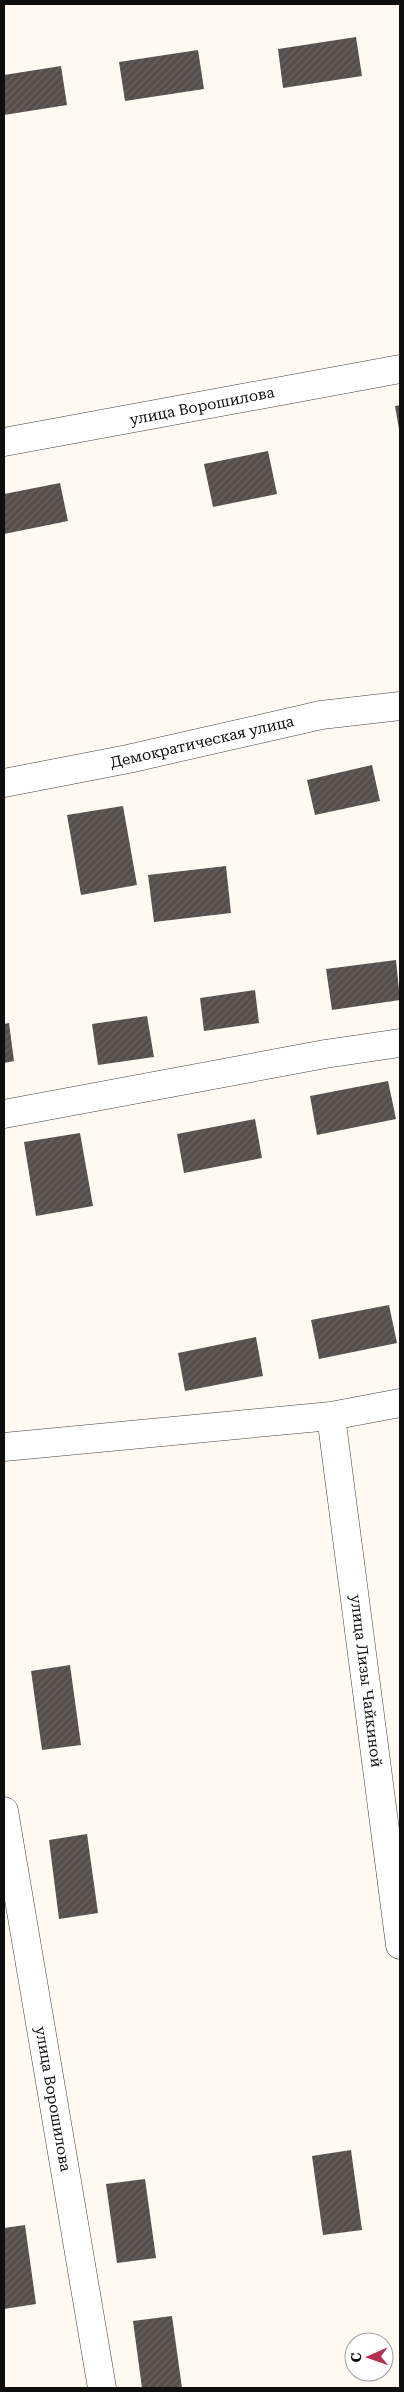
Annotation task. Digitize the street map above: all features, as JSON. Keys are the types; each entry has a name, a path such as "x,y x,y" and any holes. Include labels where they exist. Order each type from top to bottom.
{"street":[{"name":"улица Ворошилова","path":"4,442 400,369"},
{"name":"Демократическая улица","path":"4,782 128,759 321,715 400,706"},
{"path":"4,1114 315,1056 400,1043"},
{"path":"4,1446 331,1416 400,1403"},
{"name":"улица Лизы Чайкиной","path":"331,1416 400,1945"},
{"name":"улица Ворошилова","path":"4,1811 102,2388"}],"building":[{"path":"356,37 362,76 283,88 278,49"},
{"path":"198,50 204,89 125,101 119,62"},
{"path":"61,66 67,105 4,115 4,75"},
{"path":"400,405 400,429 399,429 395,406"},
{"path":"268,451 277,494 213,507 204,464"},
{"path":"60,483 68,521 4,534 4,494"},
{"path":"372,765 380,801 315,815 307,780"},
{"path":"123,806 137,885 81,895 67,815"},
{"path":"226,866 231,913 154,922 148,875"},
{"path":"396,960 400,1000 332,1010 326,969"},
{"path":"255,990 259,1023 204,1031 200,998"},
{"path":"147,1016 154,1057 98,1065 92,1024"},
{"path":"9,1023 14,1061 4,1063 4,1024"},
{"path":"388,1081 396,1119 317,1135 310,1096"},
{"path":"255,1119 262,1158 184,1173 177,1134"},
{"path":"80,1133 93,1206 36,1216 24,1142"},
{"path":"389,1305 397,1343 319,1359 311,1320"},
{"path":"256,1337 263,1376 185,1391 178,1353"},
{"path":"70,1665 81,1745 42,1750 31,1671"},
{"path":"87,1834 98,1913 59,1919 49,1840"},
{"path":"351,2150 362,2230 323,2235 312,2156"},
{"path":"145,2179 156,2258 117,2263 106,2184"},
{"path":"25,2225 36,2304 4,2309 4,2228"},
{"path":"172,2316 182,2388 142,2388 133,2321"}]}
